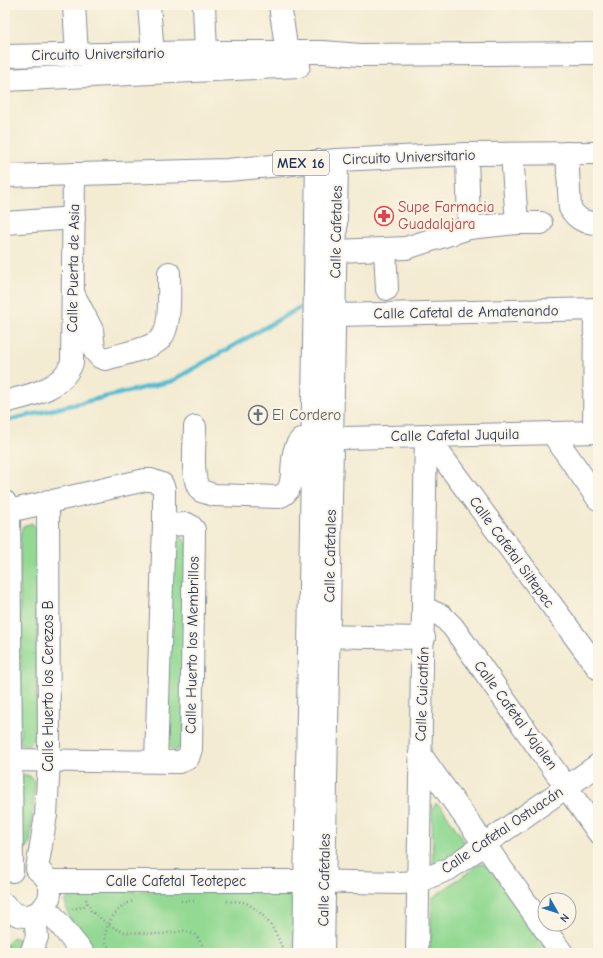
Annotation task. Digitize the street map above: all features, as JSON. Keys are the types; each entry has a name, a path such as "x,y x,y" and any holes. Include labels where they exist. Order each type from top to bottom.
{"main road":[{"path":"74,5 77,54"},
{"path":"149,5 153,54"},
{"path":"204,5 206,52"},
{"path":"280,5 287,53"},
{"name":"Circuito Universitario","path":"5,56 206,52 336,52 360,55 598,53"},
{"path":"5,80 287,67 331,62 360,55"},
{"path":"567,153 570,208 573,213 583,221 598,223"},
{"name":"Circuito Universitario","path":"5,176 227,170 327,160 467,154 598,153"},
{"path":"467,154 469,228"},
{"path":"512,154 517,223"},
{"name":"Calle Cafetales","path":"322,438 335,315 336,251 327,160"},
{"name":"Calle Cafetales","path":"323,953 315,881 327,160"},
{"name":"Calle Puerta de Asia","path":"5,402 33,394 54,385 68,373 72,363 74,174"},
{"path":"5,222 74,218"},
{"path":"336,251 406,248 420,245 469,228 517,223 541,223"},
{"path":"385,250 387,289"},
{"path":"73,294 92,330 94,350 97,354 106,359 153,344 164,336 168,322 169,273"},
{"path":"596,309 596,432"},
{"name":"Calle Cafetal de Amatenando","path":"335,315 596,309"},
{"path":"195,427 196,484 201,491 214,495 282,496 286,493 290,484 295,447 302,440 322,438"},
{"name":"Calle Cafetal Juquila","path":"322,438 596,432"},
{"path":"552,433 598,499"},
{"name":"Calle Cuicatlán","path":"417,953 417,882 424,638 426,435"},
{"name":"Calle Cafetal Siltepec","path":"426,435 598,668"},
{"name":"Calle Huerto los Membrillos","path":"48,501 152,480 162,484 164,489 164,525 156,761"},
{"path":"8,874 7,506 48,501"},
{"name":"Calle Huerto los Cerezos B","path":"31,953 37,937 40,910 50,894 42,875 49,762 48,501"},
{"name":"Calle Huerto los Membrillos","path":"8,760 49,762 184,761 190,754 194,530 187,524 164,525"},
{"name":"Calle Cafetal Yajalen","path":"424,608 442,616 453,627 567,786 598,832"},
{"path":"319,636 424,638"},
{"path":"420,754 486,844 562,953"},
{"name":"Calle Cafetal Ostuacán","path":"315,881 417,882 449,869 598,765"},
{"name":"Calle Cafetal Teotepec","path":"8,874 24,867 42,875 315,881"},
{"name":"Calle Cafetales","path":"304,953 315,881"},
{"path":"6,913 21,916 40,910 83,953"}],"path":[{"path":"82,894 91,911 109,926 123,932 161,934 184,931 196,935 204,948 204,953"},
{"path":"113,953 106,942 106,931 121,907 132,901 138,900"},
{"path":"174,900 201,901"},
{"path":"226,901 245,903 260,913 273,926 284,953"},
{"path":"69,909 83,907 87,903"}],"green space":[{"path":"32,523 39,532 36,737 28,745 20,744 20,535 23,526"},
{"path":"180,535 188,544 184,746 174,751 165,743 170,539"},
{"path":"22,774 30,776 35,782 30,845 23,850 18,847"},
{"path":"436,803 443,809 464,841 460,848 433,870 432,810"},
{"path":"480,864 488,865 549,953 430,953 432,898"},
{"path":"83,891 293,892 295,901 294,953 97,953 69,917 65,902 71,893"},
{"path":"13,937 22,941 22,953 5,953 7,943"}],"waterway":[{"path":"5,421 172,381 299,308"}],"place":[{"name":"Supe Farmacia Guadalajara","path":"384,216"},
{"name":"El Cordero","path":"258,415"}]}
